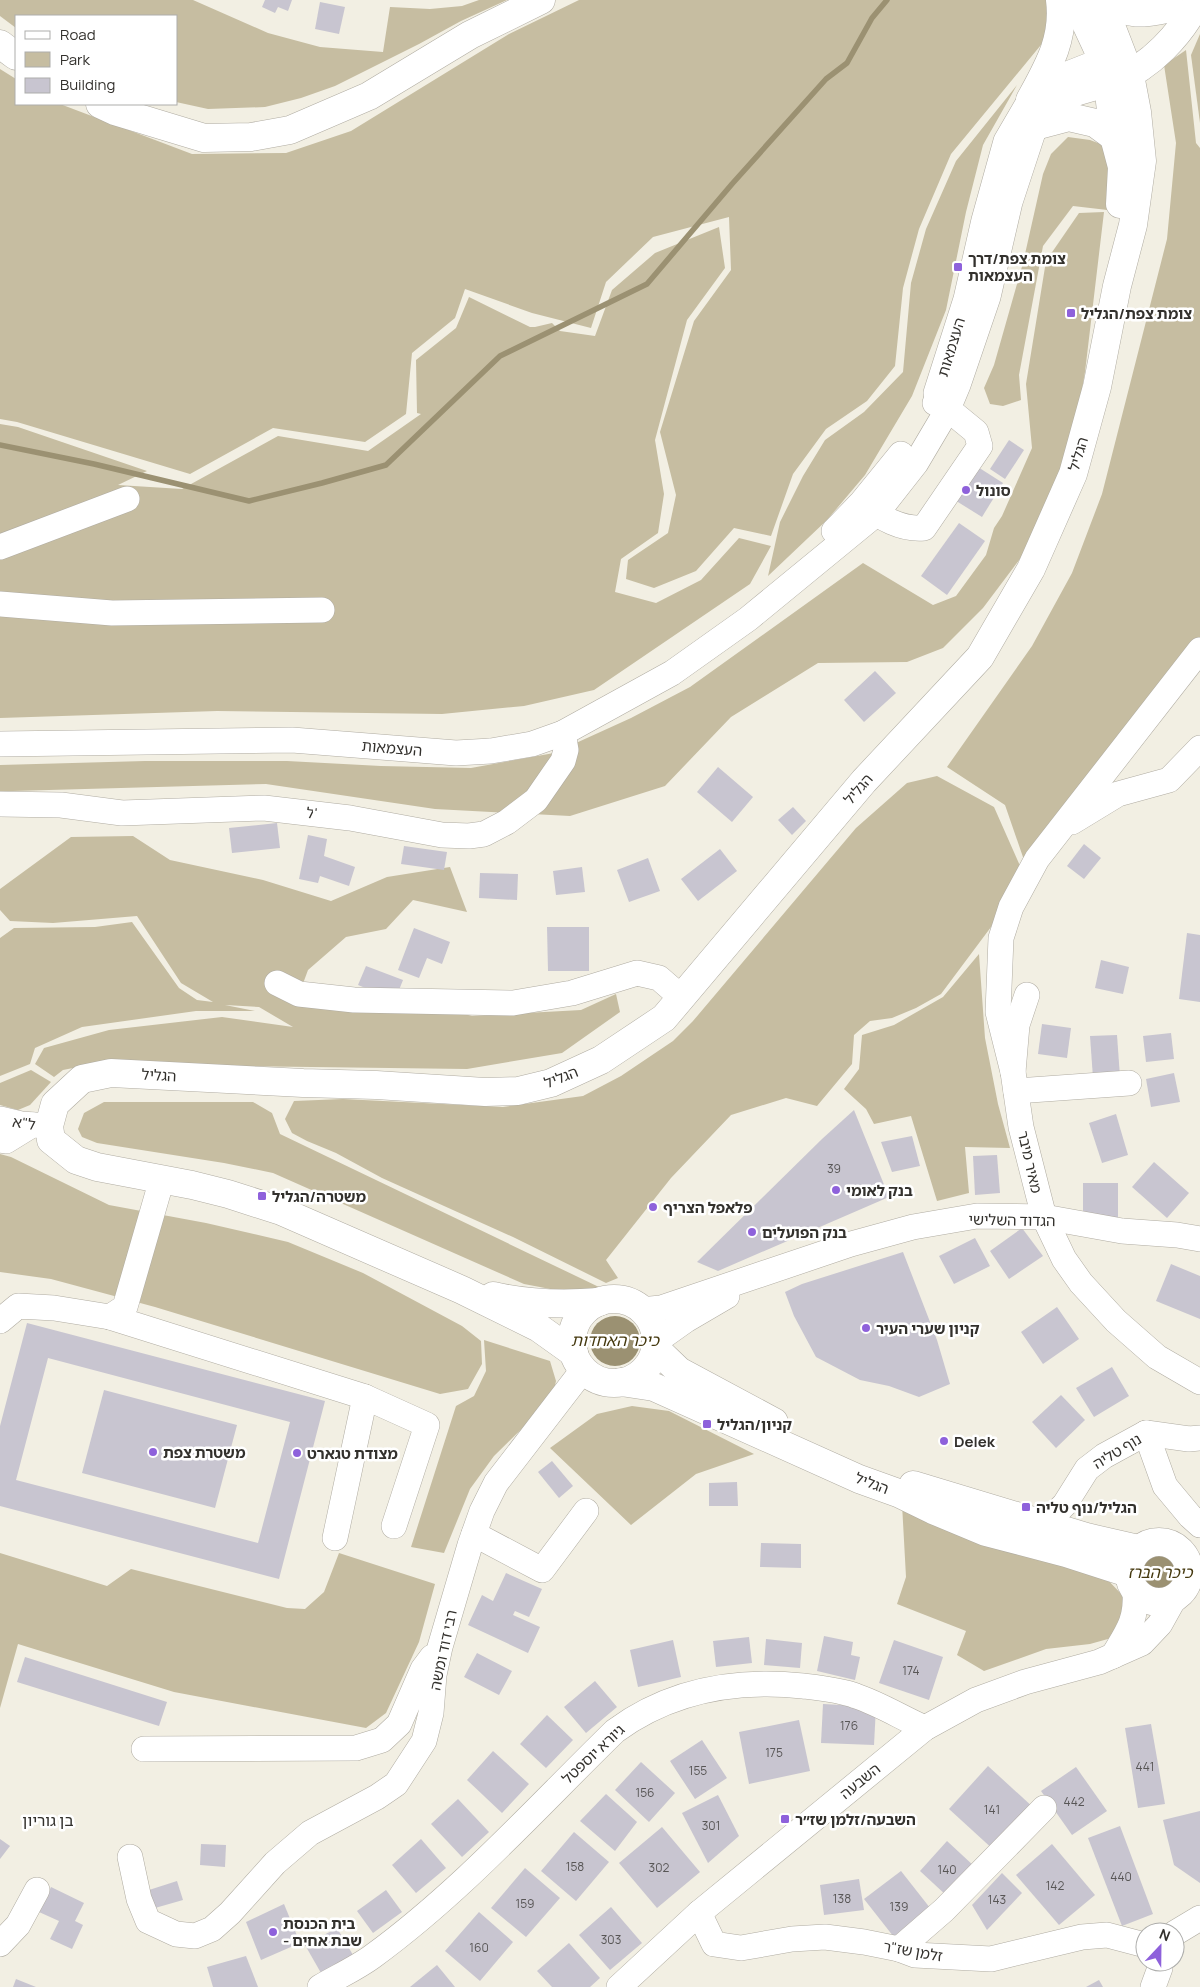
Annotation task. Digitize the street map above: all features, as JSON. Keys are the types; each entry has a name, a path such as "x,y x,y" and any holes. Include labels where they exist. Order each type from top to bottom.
{"main road":[{"path":"102,105 114,111 204,138 251,137 290,130 369,96 470,35 541,0"},
{"path":"1030,100 1056,49 1061,31 1060,0"},
{"path":"1075,0 1116,68"},
{"path":"1101,0 1116,68"},
{"path":"1107,0 1113,5 1141,14 1174,4"},
{"path":"1116,68 1152,58 1175,35 1198,0"},
{"path":"1116,68 1162,23 1174,4"},
{"path":"0,44 15,55"},
{"name":"הגליל","path":"1116,68 1114,137 1122,167 1117,286"},
{"name":"הגליל","path":"40,1126 55,1104 82,1079 111,1073 303,1084 376,1085 485,1092 518,1091 551,1083 601,1060 664,1018 864,781 980,657 1031,568 1073,474 1097,387 1117,286 1133,225 1142,161 1137,112 1116,68"},
{"path":"1035,126 1069,117 1096,123 1114,137"},
{"path":"40,1126 51,1140 76,1160 97,1167 228,1194 281,1211 462,1290 538,1328 579,1361 594,1378 607,1382 621,1382 634,1378 645,1369 652,1358 655,1345 654,1331 649,1318 641,1310 625,1301 613,1299 577,1304 523,1302 462,1290"},
{"path":"579,1361 572,1345 573,1332 578,1319 587,1309 599,1302"},
{"name":"הגליל","path":"655,1345 679,1371 787,1429 892,1477 1086,1538 1134,1571"},
{"name":"הגליל","path":"621,1382 654,1387 859,1479 898,1493 986,1532 1134,1571"},
{"path":"1155,1541 1174,1545 1193,1560 1186,1593 1167,1601 1150,1601 1141,1597 1134,1571 1146,1544 1155,1541"}],"street":[{"name":"העצמאות","path":"941,406 942,377 966,299 984,220 1006,141 1030,100 1046,85 1065,75 1116,68"},
{"name":"העצמאות","path":"0,744 292,740 456,754 491,751 532,744 563,733 672,673 748,619 916,463 988,297 1010,202 1035,126 1050,109 1116,68"},
{"path":"869,508 910,530 924,528 980,446 976,432 941,406"},
{"path":"0,547 128,499"},
{"path":"0,604 112,613 322,610"},
{"path":"1129,1082 1015,1082 998,1012 1000,938 1011,907 1036,859 1200,650"},
{"name":"ל'","path":"0,804 61,805 122,813 264,808 350,818 442,835 469,836 484,834 507,822 536,800 563,761 566,750 563,733"},
{"path":"1059,830 1118,794 1169,780 1200,748"},
{"path":"276,983 299,994 354,1000 513,1003 572,994 637,973 659,978 682,998"},
{"name":"מאיר מיבר","path":"1027,996 1017,1025 1015,1082 1021,1126 1044,1217 1064,1259 1075,1275 1116,1321 1157,1357 1200,1382"},
{"name":"ל\"א","path":"0,1119 40,1126"},
{"path":"0,1140 6,1141 40,1126"},
{"path":"110,1317 126,1307 162,1179"},
{"name":"הגדוד השלישי","path":"641,1310 661,1308 851,1244 913,1227 977,1216 1044,1217 1122,1231 1177,1235 1200,1239"},
{"name":"הגדוד השלישי","path":"655,1345 686,1320 770,1270"},
{"path":"0,1320 18,1306 54,1308 110,1317 365,1397 427,1425 394,1526"},
{"name":"רבי דוד ומשה","path":"130,1857 139,1899 148,1920 176,1934 195,1936 212,1929 230,1913 275,1863 310,1833 378,1797 396,1784 424,1742 431,1713 434,1675 440,1647 482,1511 496,1483 579,1361"},
{"path":"335,1538 365,1397"},
{"name":"נוף טליה","path":"1044,1525 1065,1504 1087,1469 1104,1456 1146,1433 1190,1439 1200,1438"},
{"name":"נוף טליה","path":"1146,1433 1165,1486 1190,1516 1200,1524"},
{"name":"נוף טליה","path":"1086,1538 1077,1513 1087,1469"},
{"path":"474,1534 542,1570 586,1511"},
{"path":"1113,1656 1130,1628 1136,1609 1134,1571"},
{"name":"השבעה","path":"619,1987 699,1913 925,1728 976,1700 1024,1682 1099,1662 1142,1643 1186,1593"},
{"path":"144,1749 356,1748 382,1740 399,1724 423,1669 440,1647"},
{"name":"גיורא יוספטל","path":"320,1987 371,1958 436,1907 471,1875 615,1731 636,1716 665,1702 700,1691 727,1686 772,1683 816,1688 856,1696 925,1728"},
{"path":"899,1949 944,1910 1044,1808"},
{"path":"0,1944 18,1925 37,1890"},
{"name":"זלמן שז\"ר","path":"699,1913 714,1944 741,1948 792,1939 825,1937 899,1949 924,1956 991,1959 1082,1937 1107,1935 1135,1942"},
{"path":"1185,1927 1200,1918"},
{"path":"1153,1987 1159,1972"}],"green space":[{"path":"0,0 193,0 268,33 320,47 383,52 390,7 430,9 462,6 479,0 507,0 461,21 335,86 301,98 265,107 208,109 178,102 178,15 15,15 15,27 0,16"},
{"path":"579,0 1055,0 1045,40 951,154 919,229 903,288 895,366 867,401 826,429 793,474 771,536 734,528 696,571 654,588 626,579 628,560 668,533 676,495 660,432 694,321 731,270 729,217 653,237 606,282 591,328 532,313 465,289 455,318 412,353 406,414 365,442 273,428 190,474 17,422 0,419 0,69 15,78 15,105 63,105 192,154 286,153 351,131 509,34"},
{"path":"1200,34 1200,123 1191,55"},
{"path":"1186,50 1196,143 1200,148 1200,641 1024,860 1005,805 947,767 1032,646 1072,573 1102,494 1167,239 1176,143 1164,65"},
{"path":"1017,85 983,145 966,212 946,310 912,396 865,475 827,520 768,576 780,522 803,476 825,440 864,412 903,372 911,283 926,229 956,161"},
{"path":"1068,137 1090,140 1111,148 1116,211 1073,206 1043,246 1019,375 1021,400 1003,406 990,404 984,388 994,365 1023,263 1043,174 1051,154"},
{"path":"1104,212 1085,372 1072,448 1038,535 983,608 943,648 907,662 818,663 731,717 665,786 570,816 435,809 266,784 13,791 0,793 0,765 145,761 287,761 471,768 554,753 631,718 690,687 863,563 933,605 956,596 986,555 994,528 1002,516 1032,448 1026,384 1046,261 1079,213"},
{"path":"719,227 725,268 687,320 655,440 664,494 658,533 621,559 615,592 656,603 701,580 739,538 771,546 750,584 594,690 524,706 442,714 217,711 0,718 0,424 18,427 147,471 118,485 182,489 278,436 368,451 421,414 417,413 416,360 456,328 469,297 530,327 552,323 560,331 595,336 612,290 655,253"},
{"path":"937,776 994,807 1021,868 991,927 941,994 916,1008 892,1018 870,1021 854,1035 852,1064 817,1106 786,1098 731,1115 671,1178 606,1260 618,1278 606,1283 513,1237 382,1178 336,1153 292,1133 285,1119 294,1101 343,1099 503,1107 583,1096 621,1076 673,1041 693,1021 856,828 907,783"},
{"path":"133,836 170,860 263,880 331,901 387,877 450,867 467,912 413,900 386,929 346,937 308,970 301,989 430,1005 472,1016 581,1010 616,994 620,1012 562,1053 467,1069 93,1064 63,1070 54,1077 35,1064 44,1048 109,1030 222,1017 293,1027 259,1007 225,1005 255,1011 196,1011 82,1027 35,1048 30,1064 0,1076 0,938 14,928 95,927 132,922 179,988 197,1000 213,1002 181,983 137,916 53,923 10,921 0,910 0,889 71,837"},
{"path":"979,954 985,1038 998,1104 1010,1148 965,1147 969,1193 937,1201 911,1116 874,1124 866,1109 844,1089 859,1069 862,1035 894,1025 943,997"},
{"path":"31,1070 51,1082 30,1105 18,1110 0,1105 0,1083"},
{"path":"104,1102 253,1102 272,1113 280,1134 601,1288 566,1292 524,1284 273,1173 224,1163 97,1143 82,1137 78,1129 84,1113"},
{"path":"0,1154 11,1157 109,1205 206,1223 288,1242 363,1273 462,1326 481,1341 482,1364 468,1389 440,1394 155,1307 51,1279 0,1272"},
{"path":"484,1340 550,1361 556,1381 552,1399 494,1456 470,1489 444,1553 411,1547 456,1406 474,1396 486,1371"},
{"path":"632,1406 669,1411 754,1454 696,1474 631,1525 550,1448 597,1414"},
{"path":"902,1504 1105,1577 1126,1599 1115,1637 1090,1644 1046,1649 984,1671 957,1655 966,1631 897,1604 906,1577"},
{"path":"0,1553 107,1586 131,1569 287,1608 305,1609 324,1592 339,1553 435,1584 419,1642 386,1713 366,1728 174,1692 18,1644 0,1708"}],"water":[{"name":"כיכר האחדות","path":"615,1316 625,1318 633,1323 638,1331 640,1341 638,1351 633,1359 625,1364 615,1366 605,1364 597,1359 592,1351 590,1341 592,1331 597,1323 605,1318"},
{"name":"כיכר הברז","path":"1161,1547 1170,1549 1181,1558 1186,1572 1184,1581 1175,1592 1161,1597 1152,1595 1141,1586 1136,1572 1138,1563 1147,1552"}],"building":[{"path":"265,0 292,0 288,11 278,7 275,13 262,7"},
{"path":"320,2 345,7 339,34 315,29"},
{"path":"1009,440 1024,450 1005,479 990,469"},
{"path":"959,455 1003,483 982,517 937,489"},
{"path":"959,523 985,541 947,595 921,576"},
{"path":"875,671 896,693 864,722 844,700"},
{"path":"718,767 753,797 732,822 697,792"},
{"path":"793,807 806,821 792,835 778,820"},
{"path":"277,823 280,848 232,853 229,828"},
{"path":"308,835 327,839 324,856 355,867 349,886 320,876 318,883 299,879"},
{"path":"1084,844 1101,858 1084,879 1067,866"},
{"path":"404,846 447,852 444,870 401,864"},
{"path":"720,849 737,871 698,901 681,879"},
{"path":"648,858 660,891 629,902 617,870"},
{"path":"582,867 585,892 556,895 553,871"},
{"path":"480,873 518,874 517,900 479,898"},
{"path":"547,927 589,927 589,971 548,971"},
{"path":"414,928 450,942 442,964 427,958 419,978 398,970"},
{"path":"1187,933 1200,935 1200,1002 1179,999"},
{"path":"1101,960 1129,967 1123,994 1095,988"},
{"path":"366,966 403,980 395,1000 358,985"},
{"path":"1042,1024 1071,1028 1067,1058 1038,1054"},
{"path":"1171,1033 1174,1059 1146,1062 1143,1036"},
{"path":"1117,1035 1120,1077 1093,1078 1090,1036"},
{"path":"1174,1073 1180,1102 1151,1107 1146,1079"},
{"path":"854,1110 889,1197 718,1271 697,1262 822,1139"},
{"path":"1116,1114 1128,1155 1102,1163 1089,1123"},
{"path":"912,1136 920,1166 892,1172 881,1142"},
{"path":"997,1155 1000,1193 975,1195 973,1156"},
{"path":"1154,1162 1189,1193 1167,1218 1132,1187"},
{"path":"1083,1183 1118,1183 1118,1218 1083,1217"},
{"path":"1022,1228 1043,1256 1009,1279 990,1251"},
{"path":"975,1238 990,1266 954,1284 939,1256"},
{"name":"קניון שערי העיר","path":"903,1252 937,1340 950,1384 919,1397 889,1386 860,1380 816,1357 794,1316 785,1292 802,1284"},
{"path":"1171,1264 1200,1276 1200,1319 1156,1301"},
{"path":"1057,1307 1079,1339 1043,1364 1021,1332"},
{"name":"מצודת טגארט","path":"27,1323 325,1401 279,1579 0,1506 0,1426","holes":["48,1358 290,1422 258,1543 16,1480"]},
{"path":"1112,1367 1129,1396 1094,1417 1076,1388"},
{"path":"104,1390 237,1425 215,1508 82,1473"},
{"path":"1061,1395 1085,1420 1056,1448 1032,1422"},
{"path":"552,1461 573,1486 559,1498 538,1472"},
{"path":"737,1482 738,1506 709,1506 709,1483"},
{"path":"761,1543 801,1544 801,1568 760,1567"},
{"path":"506,1573 542,1589 529,1617 515,1611 513,1615 540,1627 528,1653 468,1625 482,1595 493,1601"},
{"path":"824,1636 853,1642 851,1655 860,1657 855,1680 817,1671"},
{"path":"749,1637 752,1663 716,1667 713,1641"},
{"path":"766,1639 802,1643 800,1668 764,1665"},
{"path":"673,1640 681,1677 638,1687 630,1650"},
{"path":"894,1640 943,1657 929,1700 879,1683"},
{"path":"477,1653 512,1671 499,1695 464,1677"},
{"path":"25,1657 167,1702 159,1726 17,1682"},
{"path":"595,1681 617,1707 586,1733 564,1707"},
{"path":"823,1704 876,1707 874,1745 821,1743"},
{"path":"547,1715 573,1740 546,1768 520,1744"},
{"path":"799,1720 810,1771 749,1784 739,1732"},
{"path":"1151,1724 1165,1804 1138,1808 1125,1728"},
{"path":"702,1740 727,1778 695,1799 670,1761"},
{"path":"493,1751 529,1784 502,1813 467,1780"},
{"path":"641,1762 675,1793 649,1822 615,1790"},
{"path":"988,1766 1035,1809 996,1852 949,1809"},
{"path":"1076,1767 1107,1811 1072,1835 1041,1791"},
{"path":"606,1794 637,1822 615,1851 580,1821"},
{"path":"718,1795 739,1836 708,1863 682,1813"},
{"path":"458,1799 489,1832 462,1857 431,1824"},
{"path":"1200,1811 1200,1883 1174,1865 1163,1820"},
{"path":"1120,1826 1153,1914 1122,1926 1088,1838"},
{"path":"662,1827 700,1872 657,1908 619,1863"},
{"path":"574,1832 609,1862 576,1901 541,1871"},
{"path":"0,1839 10,1846 0,1859"},
{"path":"421,1839 446,1868 416,1893 392,1865"},
{"path":"947,1841 975,1867 947,1896 920,1871"},
{"path":"201,1844 226,1845 225,1867 200,1865"},
{"path":"1052,1844 1095,1895 1059,1925 1016,1875"},
{"path":"525,1868 560,1898 526,1937 491,1908"},
{"path":"901,1871 934,1913 897,1941 864,1899"},
{"path":"1002,1873 1022,1893 987,1930 972,1905"},
{"path":"859,1879 864,1910 824,1915 820,1885"},
{"path":"177,1881 183,1900 155,1908 149,1890"},
{"path":"51,1887 84,1903 75,1921 83,1925 72,1949 50,1939 59,1921 39,1912"},
{"path":"386,1890 402,1912 373,1933 357,1911"},
{"name":"בית הכנסת - שבת אחים","path":"284,1904 300,1943 261,1960 246,1922"},
{"path":"611,1907 642,1943 610,1970 579,1935"},
{"path":"479,1912 513,1942 480,1981 445,1951"},
{"path":"337,1928 353,1955 321,1973 305,1945"},
{"path":"569,1943 600,1978 590,1987 552,1987 537,1971"},
{"path":"246,1956 258,1987 213,1987 207,1967"},
{"path":"437,1965 455,1987 410,1987"},
{"path":"16,1979 36,1987 13,1987"},
{"path":"1099,1980 1103,1987 1086,1987"}],"waterway":[{"path":"0,445 94,464 249,501 386,465 500,356 647,284 732,184 826,79 847,63 872,18 887,0"}],"place":[{"name":"צומת צפת/דרך העצמאות","path":"958,267"},
{"name":"צומת צפת/הגליל","path":"1071,313"},
{"name":"סונול","path":"966,490"},
{"name":"בנק לאומי","path":"836,1190"},
{"name":"משטרה/הגליל","path":"262,1196"},
{"name":"פלאפל הצריף","path":"653,1207"},
{"name":"בנק הפועלים","path":"752,1232"},
{"name":"קניון שערי העיר","path":"866,1328"},
{"name":"קניון/הגליל","path":"707,1424"},
{"name":"Delek","path":"944,1441"},
{"name":"משטרת צפת","path":"153,1452"},
{"name":"מצודת טגארט","path":"297,1453"},
{"name":"הגליל/נוף טליה","path":"1026,1507"},
{"name":"השבעה/זלמן שז״ר","path":"785,1819"},
{"name":"בית הכנסת - שבת אחים","path":"273,1932"}],"district":[{"name":"בן גוריון","path":"48,1820"}]}
